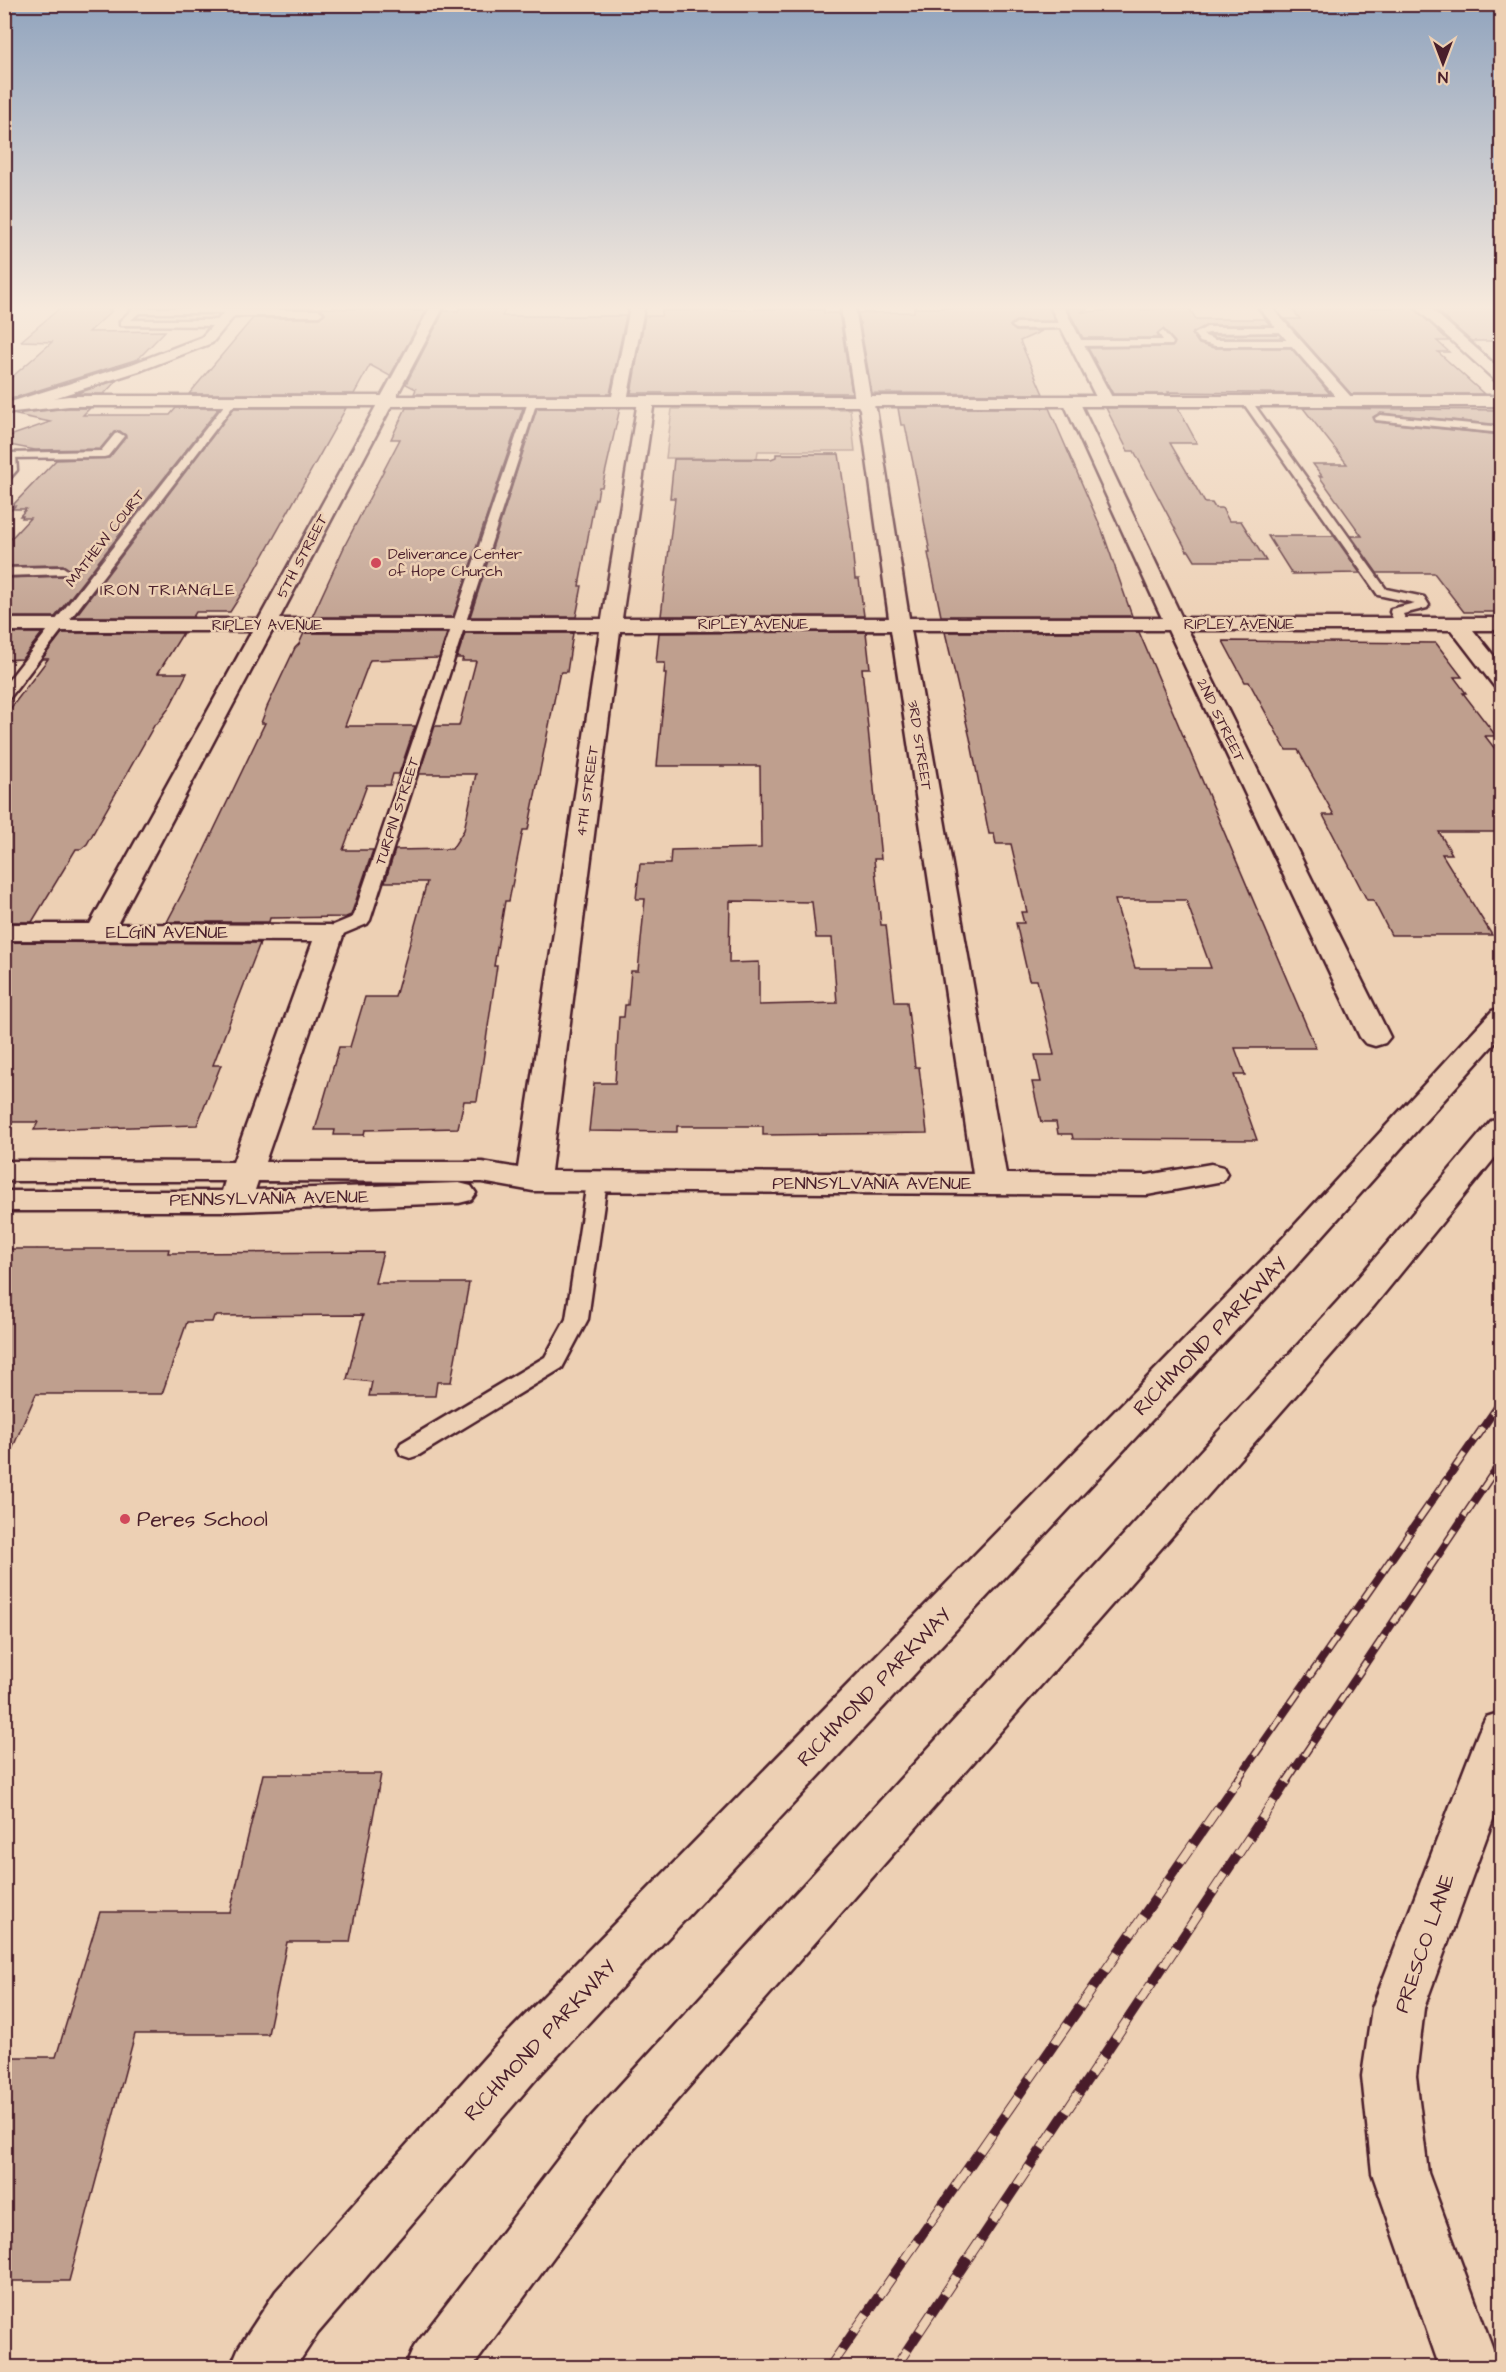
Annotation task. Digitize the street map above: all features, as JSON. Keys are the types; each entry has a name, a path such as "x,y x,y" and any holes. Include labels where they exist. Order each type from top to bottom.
{"main road":[{"name":"5TH STREET","path":"99,932 376,419"},
{"name":"4TH STREET","path":"533,1182 611,624 643,419"},
{"name":"3RD STREET","path":"869,419 900,624 992,1183"},
{"name":"2ND STREET","path":"1079,419 1329,946 1375,1037"},
{"path":"4,474 9,470 8,456"},
{"path":"1457,624 1502,681"},
{"name":"RIPLEY AVENUE","path":"4,625 1502,624"},
{"name":"ELGIN AVENUE","path":"4,932 330,933"},
{"path":"240,1186 330,933"},
{"name":"RICHMOND PARKWAY","path":"260,2367 297,2312 516,2062 1282,1260 1502,1017"},
{"path":"435,2367 607,2139 1353,1307 1502,1128"},
{"name":"PENNSYLVANIA AVENUE","path":"4,1171 240,1186 477,1192 533,1182 1148,1185 1211,1174"},
{"name":"PENNSYLVANIA AVENUE","path":"4,1201 240,1186"},
{"name":"PRESCO LANE","path":"1470,2367 1400,2173 1389,2076 1398,2008 1502,1731"}],"lane":[{"name":"MATHEW COURT","path":"4,696 218,419"},
{"name":"TURPIN STREET","path":"330,933 361,920 526,419"},
{"path":"1260,419 1382,592 1420,600 1423,605 1395,612 1402,624"},
{"path":"1392,419 1416,420 1431,425 1465,429 1502,430"},
{"path":"8,456 104,454 119,436"},
{"path":"4,572 63,571"},
{"path":"410,1449 555,1362 577,1319 597,1182"}],"shaded area":[{"path":"671,419 851,419 855,451 758,451 757,458 666,458"}],"building":[{"path":"34,419 211,419 55,617 4,617 4,578 67,576 71,571 63,565 4,566 4,546 30,518 20,516 26,509 12,509 15,506 12,506 56,460 109,458 126,437 120,431 114,432 100,449 35,450 4,444 4,438 50,422"},
{"path":"226,419 340,419 230,612 196,612 193,617 75,617"},
{"path":"401,419 519,419 453,617 312,617 346,543 400,439 391,439"},
{"path":"534,419 618,419 602,487 599,487 597,499 595,499 579,586 582,586 576,617 470,617"},
{"path":"900,419 1054,419 1102,530 1132,616 941,616 916,477 905,425 901,425"},
{"path":"1111,419 1184,419 1197,443 1170,443 1205,503 1212,503 1215,508 1222,508 1229,521 1241,521 1266,561 1195,561 1187,551 1134,451 1128,451"},
{"path":"1311,419 1374,419 1376,422 1502,435 1502,612 1464,612 1434,573 1377,573 1351,536 1362,536 1313,464 1347,464"},
{"path":"1438,419 1502,419 1502,425"},
{"path":"776,454 839,454 855,579 859,579 864,616 661,616 675,498 670,498 674,459 771,459 776,457"},
{"path":"1268,536 1334,536 1360,573 1292,574"},
{"path":"866,632 870,668 862,668 881,859 874,859 881,925 886,925 895,1002 907,1002 915,1067 919,1067 927,1133 763,1135 763,1126 677,1126 677,1132 589,1131 594,1083 615,1083 619,1017 624,1017 625,1005 628,1005 631,971 638,971 645,899 636,899 640,864 670,864 671,850 761,848 760,766 657,766 666,673 664,673 665,663 656,663 659,633","holes":["730,901 812,902 816,938 832,938 837,1003 759,1005 759,962 729,963"]},
{"path":"945,632 1139,632 1316,1048 1235,1048 1245,1075 1234,1075 1257,1140 1073,1139 1072,1134 1058,1134 1056,1122 1041,1122 1032,1082 1041,1082 1035,1055 1054,1055 1037,980 1029,980 1016,923 1024,923 1021,912 1027,912 1011,844 996,844 994,834 989,834 970,738","holes":["1115,900 1186,900 1211,968 1135,968"]},
{"path":"4,633 42,633 22,659 4,660"},
{"path":"62,633 183,633 158,673 187,673 169,708 155,724 87,844 81,849 76,849 32,922 4,922 4,717 48,659 42,659"},
{"path":"304,633 447,633 439,658 370,660 345,726 415,726 399,774 393,774 390,785 367,785 343,850 373,850 351,915 346,917 270,918 269,922 167,922 265,723 261,723 267,707"},
{"path":"465,633 573,633 567,672 562,672 559,676 528,830 523,830 509,901 505,901 494,966 497,966 477,1101 464,1101 458,1128 365,1130 364,1135 334,1135 335,1130 315,1130 339,1047 350,1047 365,997 395,997 427,882 385,882 395,850 452,849 464,830 476,774 419,774 435,726 459,726 476,661 462,661 463,658 457,658"},
{"path":"1223,641 1436,643 1462,677 1454,677 1466,693 1463,693 1496,736 1485,736 1502,758 1502,832 1439,832 1452,854 1442,854 1492,935 1391,935 1373,900 1367,900 1323,815 1334,815 1298,750 1286,750 1249,682 1245,682"},
{"path":"4,942 260,943 213,1065 221,1065 197,1125 34,1130 38,1122 4,1122"},
{"path":"4,1249 169,1249 168,1253 383,1252 375,1283 469,1283 451,1382 437,1382 435,1396 369,1396 372,1382 347,1379 363,1315 214,1316 212,1322 187,1322 162,1394 36,1394 4,1468"},
{"path":"263,1774 381,1774 350,1942 287,1942 268,2034 135,2034 69,2281 4,2281 4,2057 56,2057 100,1912 230,1912"}],"railway":[{"path":"1236,1782 1502,1400"},
{"path":"1286,1782 1502,1460"},
{"path":"829,2368 1237,1781"},
{"path":"895,2368 1287,1781"}],"place":[{"name":"Deliverance Center of Hope Church","path":"376,563"},
{"name":"Peres School","path":"125,1519"}],"district":[{"name":"IRON TRIANGLE","path":"168,589"}]}
